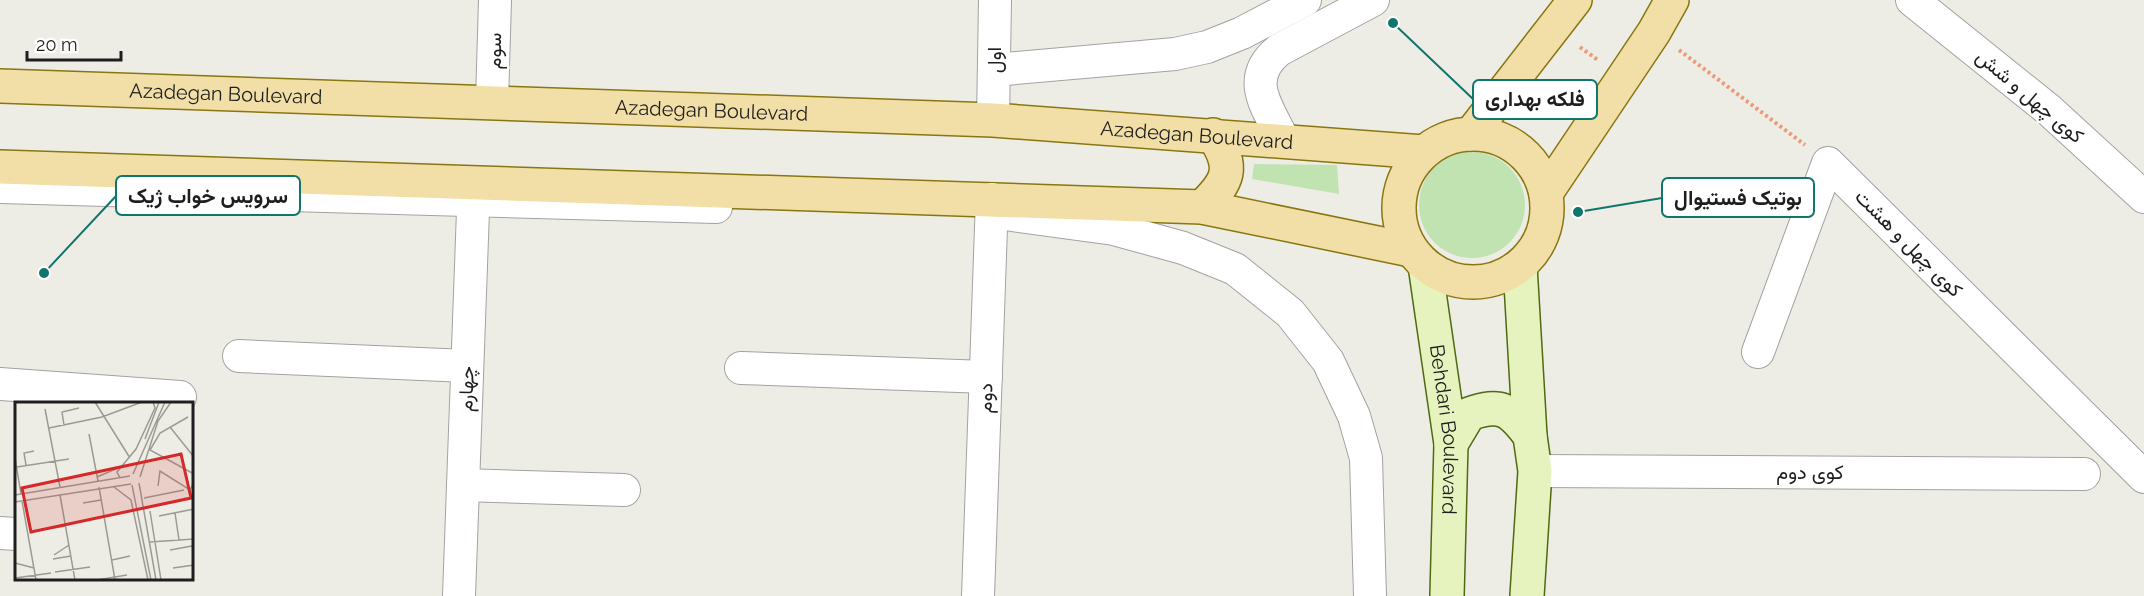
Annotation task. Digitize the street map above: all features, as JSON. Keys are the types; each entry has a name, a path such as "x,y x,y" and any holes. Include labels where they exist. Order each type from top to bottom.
{"main road":[{"path":"1471,134 1575,0"},
{"path":"1546,193 1654,32 1672,0"},
{"name":"Azadegan Boulevard","path":"0,86 492,101 993,120 1424,152"},
{"path":"1471,134 1504,141 1519,150 1540,177 1546,193 1547,213 1543,233 1534,251 1520,266 1502,277 1482,282 1462,282 1442,276 1418,257 1401,231 1398,209 1401,188 1410,168 1424,152 1454,136 1471,134"},
{"path":"1202,207 1223,187 1226,172 1224,152 1213,135"},
{"path":"0,167 473,192 992,206 1202,207 1418,257"},
{"name":"Behdari Boulevard","path":"1418,257 1451,444 1447,596"},
{"path":"1520,266 1530,436 1535,471 1527,596"},
{"path":"1451,444 1469,414 1489,407 1506,411 1530,436"}],"street":[{"name":"سوم","path":"492,101 495,0"},
{"name":"اول","path":"993,120 994,0"},
{"path":"994,70 1174,54 1208,47 1242,33 1305,0"},
{"path":"1284,141 1259,89 1260,75 1266,60 1278,50 1372,0"},
{"name":"کوی چهل و شش","path":"1912,0 2049,110 2144,197"},
{"path":"1758,352 1828,163"},
{"name":"کوی چهل و هشت","path":"1828,163 2144,477"},
{"path":"0,187 473,192"},
{"name":"چهارم","path":"459,596 473,192"},
{"path":"992,206 1114,229 1183,248 1235,269 1290,313 1328,361 1354,416 1366,458 1370,596"},
{"name":"دوم","path":"978,596 992,206"},
{"path":"239,356 467,366"},
{"path":"741,368 986,377"},
{"path":"0,384 180,397"},
{"name":"کوی دوم","path":"1535,471 2085,474"},
{"path":"463,485 624,490"},
{"path":"0,533 15,534"}],"path":[{"path":"1654,32 1828,163"}],"green space":[{"path":"1472,152 1492,156 1509,168 1521,185 1525,205 1521,225 1509,242 1492,254 1472,258 1452,254 1435,242 1423,225 1419,205 1423,185 1435,168 1452,156"},
{"path":"1254,164 1337,165 1339,194 1252,179"}],"place":[{"name":"فلکه بهداری","path":"1393,23"},
{"name":"بوتیک فستیوال","path":"1578,212"},
{"name":"سرویس خواب ژیک","path":"44,273"}]}
